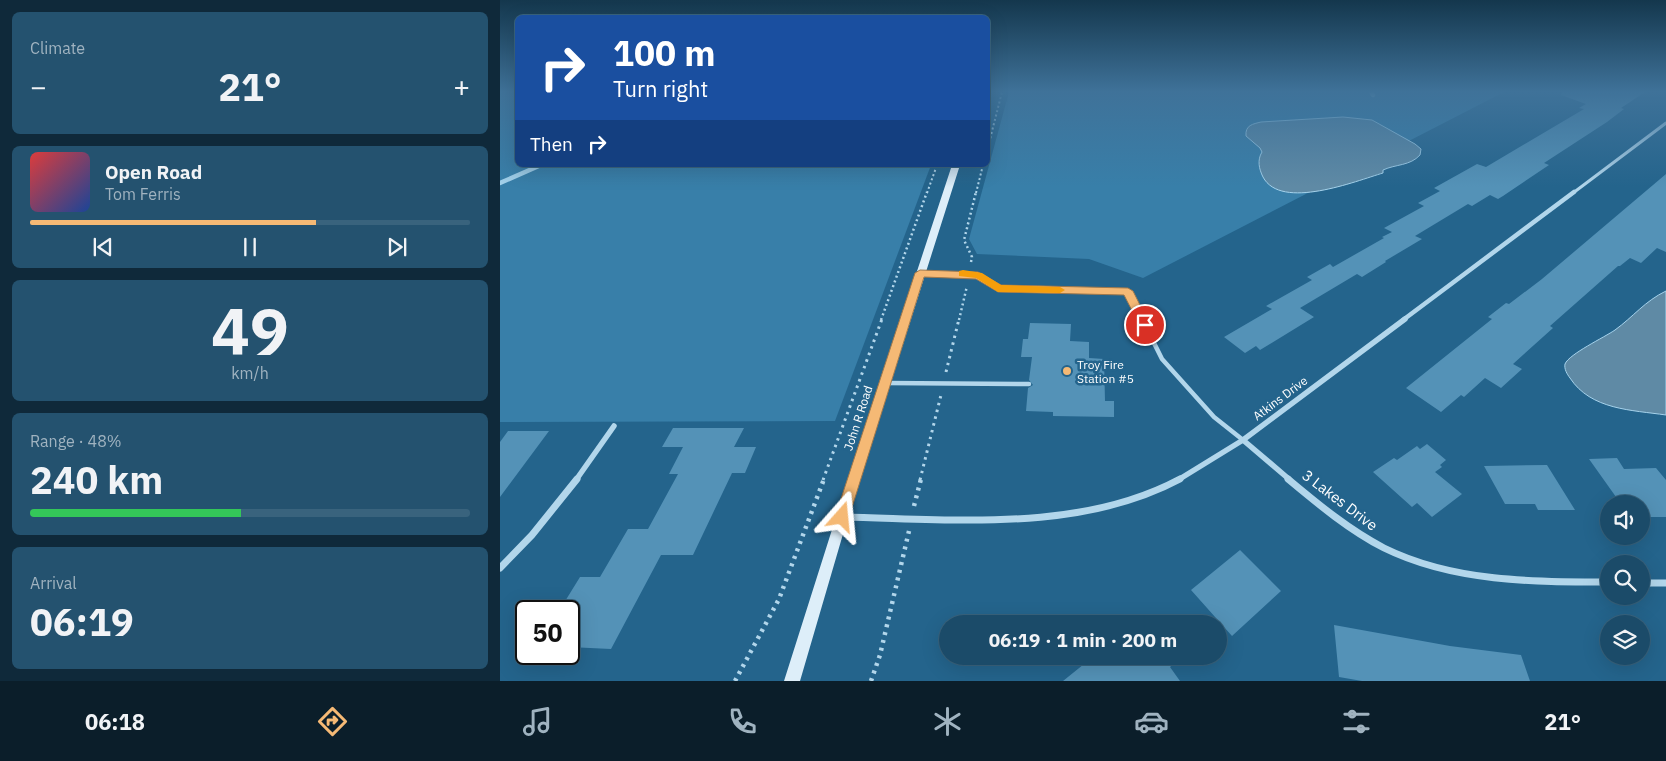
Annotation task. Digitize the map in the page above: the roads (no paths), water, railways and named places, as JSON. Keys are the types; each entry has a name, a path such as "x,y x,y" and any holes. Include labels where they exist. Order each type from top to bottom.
{"main road":[{"name":"John R Road","path":"792,681 842,517 955,167"}],"street":[{"name":"Atkins Drive","path":"842,517 958,519 1037,516 1078,511 1132,500 1162,488 1187,476 1243,440 1665,124"},
{"path":"500,568 541,525 573,486 614,426"},
{"name":"3 Lakes Drive","path":"1243,440 1340,521 1380,546 1410,559 1443,570 1482,578 1539,582 1600,582"},
{"path":"1650,582 1666,583"}],"lane":[{"path":"920,273 978,275 998,289 1128,291 1162,359 1214,417 1243,440"},
{"path":"885,383 1029,384"}],"waterway":[{"path":"500,183 536,167"}],"place":[{"name":"Troy Fire Station #5","path":"1067,371"}]}
